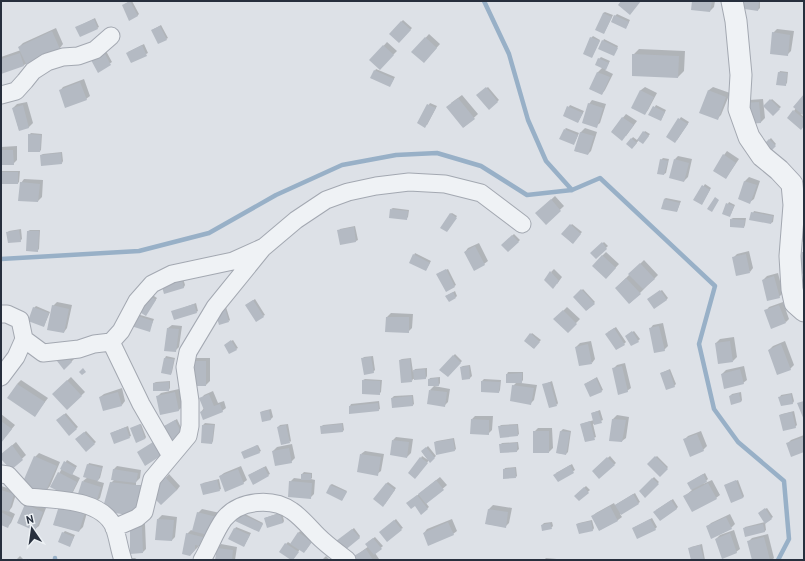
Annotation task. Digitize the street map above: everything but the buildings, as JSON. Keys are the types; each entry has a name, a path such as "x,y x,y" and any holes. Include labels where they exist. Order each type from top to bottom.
{"street":[{"path":"732,1 736,21 741,75 739,109 749,137 762,156 779,170 792,184 794,205 790,256 792,289 795,302 804,311"},
{"path":"1,95 16,90 32,72 47,62 64,57 78,56 95,50 111,36"},
{"path":"114,528 137,518 144,512 152,479 188,436 190,426 190,402 185,367 188,352 215,308 264,247 296,220 326,200 348,192 376,186 409,182 445,184 481,193 522,224"},
{"path":"24,339 43,353 79,349 94,344 111,342 121,331 137,301 152,284 172,274 233,261 264,247"},
{"path":"1,314 8,314 20,320 24,339 16,357 1,378"},
{"path":"111,342 141,404 172,456"},
{"path":"1,474 8,475 28,496 76,501 95,509 108,517 114,528 123,560"},
{"path":"202,560 223,520 230,513 241,506 253,503 270,502 291,510 320,538 347,560"}],"waterway":[{"path":"484,1 509,54 528,120 546,161 572,190"},
{"path":"1,259 139,251 209,233 276,195 342,165 396,155 437,153 481,166 527,195 572,190 600,178 715,286 699,344 714,409 738,442 784,481 789,539 778,560"}]}
